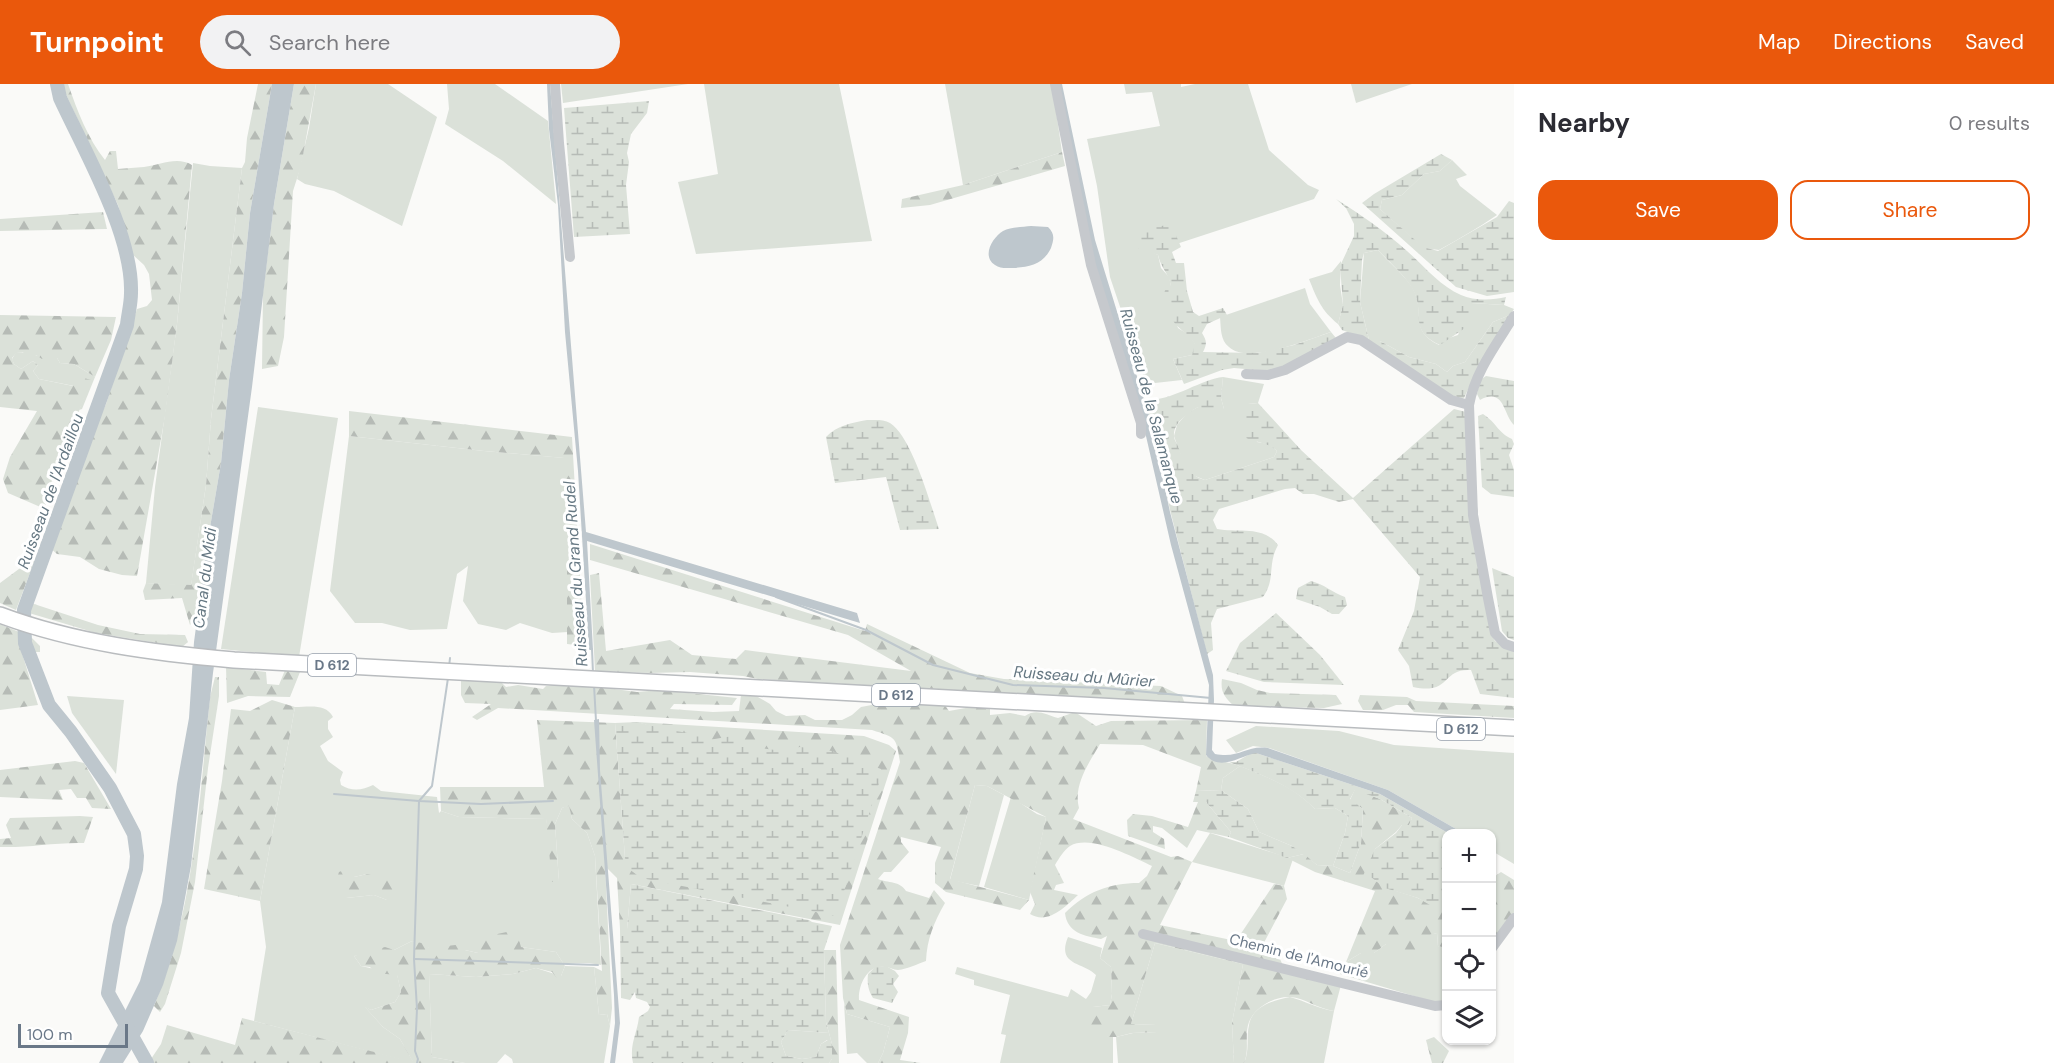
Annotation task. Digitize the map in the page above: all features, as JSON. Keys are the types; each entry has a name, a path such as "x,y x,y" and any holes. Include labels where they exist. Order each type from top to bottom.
{"highway":[{"name":"D 612","path":"11,618 113,644 182,655 234,660 1514,727"},
{"name":"D 612","path":"1408,723 1514,736"}],"street":[{"path":"555,84 570,257"},
{"path":"1055,84 1091,265 1141,423 1141,434"},
{"path":"1514,316 1480,372 1472,390 1469,405 1473,515 1486,587 1495,633 1505,644 1514,647"},
{"path":"1246,374 1269,375 1285,370 1347,337 1354,337 1362,340 1451,400 1469,405"},
{"path":"1496,941 1514,918"},
{"name":"Chemin de l'Amourié","path":"1143,934 1435,1006 1442,1005"}],"green space":[{"path":"61,84 68,84 88,134 105,160 110,151 116,151 118,169 174,161 192,165 177,324 165,416 137,576 99,569 80,557 57,554 49,547 72,480 106,404 137,309 147,306 152,300 149,274 144,265 132,254 118,205"},
{"path":"258,84 272,84 250,213 221,463 198,614 190,625 182,598 145,600 143,591 146,583 191,585 206,485 211,419 242,168 245,162 247,138"},
{"path":"294,84 316,84 301,166 293,191 284,337 278,366 262,369 263,293 274,204"},
{"path":"316,84 388,84 437,117 402,226 334,191 305,184 297,179"},
{"path":"447,84 495,84 548,121 556,204 503,161 445,124 449,109"},
{"path":"561,84 688,84 563,103"},
{"path":"704,84 839,84 872,241 696,254 678,182 718,174"},
{"path":"945,84 1052,84 1062,152 963,185"},
{"path":"1124,84 1181,84 1181,87 1195,84 1248,84 1269,150 1308,185 1319,190 1314,199 1152,252 1158,255 1161,268 1169,277 1171,286 1169,300 1178,328 1189,335 1196,345 1192,355 1173,359 1182,380 1146,384 1110,277 1097,186 1087,139 1160,126 1152,92 1126,94"},
{"path":"1351,84 1412,84 1356,103"},
{"path":"649,101 647,113 631,134 627,153 629,162 626,185 630,234 574,237 564,108"},
{"path":"1062,152 1065,166 930,205 901,208 902,199 963,185"},
{"path":"1441,154 1452,160 1440,171 1424,174 1402,195 1382,200 1380,209 1423,247 1438,251 1497,217 1509,201 1514,203 1514,292 1487,296 1456,287 1362,203"},
{"path":"1452,160 1467,175 1456,179 1460,186 1497,215 1439,250 1423,248 1380,209 1382,200 1402,195 1424,174 1440,171"},
{"path":"193,163 242,168 211,419 206,485 191,586 146,583 155,487 177,324"},
{"path":"1336,199 1390,237 1453,291 1478,299 1506,297 1504,305 1472,303 1468,326 1440,345 1430,339 1420,327 1417,299 1410,284 1378,250 1364,253 1362,260 1360,302 1369,340 1342,330 1338,324 1343,305 1340,266 1354,236 1354,224 1346,208"},
{"path":"103,212 107,229 0,231 0,219"},
{"path":"1168,225 1175,233 1181,247 1172,252 1176,263 1184,263 1187,291 1193,312 1199,316 1223,308 1227,315 1207,324 1202,333 1206,342 1203,352 1257,353 1294,345 1331,332 1336,338 1283,367 1268,371 1234,368 1222,370 1184,384 1173,359 1192,355 1195,344 1171,316 1169,300 1163,296 1166,288 1171,286 1158,255 1139,249 1134,235 1141,229"},
{"path":"1378,250 1413,289 1417,298 1421,327 1430,339 1439,345 1446,339 1458,335 1471,303 1504,305 1514,309 1510,315 1493,322 1465,362 1453,366 1447,372 1436,364 1409,357 1380,341 1377,347 1369,340 1360,302 1364,253"},
{"path":"1341,261 1340,285 1343,305 1338,324 1320,304 1309,279 1332,272"},
{"path":"1305,288 1310,304 1331,332 1294,345 1264,352 1238,352 1226,344 1220,317"},
{"path":"0,315 116,317 111,340 95,377 74,364 60,363 57,358 42,359 36,355 26,359 23,352 17,352 12,358 14,364 21,369 33,361 38,365 33,371 39,379 73,386 77,376 91,380 48,491 45,509 8,493 3,479 10,457 37,411 0,407"},
{"path":"1510,315 1481,362 1464,398 1455,398 1377,347 1377,342 1380,341 1409,357 1436,364 1447,372 1453,366 1465,362 1493,322"},
{"path":"16,352 57,358 60,363 74,364 95,377 82,409 79,410 90,380 74,386 39,379 33,371 38,365 33,361 21,369 14,364 12,359"},
{"path":"1486,376 1514,381 1514,425 1499,400 1488,397 1480,400 1477,394 1480,380"},
{"path":"1223,377 1264,384 1258,403 1248,404 1257,442 1269,444 1277,451 1274,457 1205,480 1190,474 1174,436 1177,425 1187,413 1198,407 1224,409 1221,398"},
{"path":"1223,377 1221,398 1224,409 1207,414 1198,407 1182,419 1174,431 1175,439 1188,469 1205,480 1274,457 1277,451 1273,448 1246,438 1244,421 1248,404 1258,403 1301,450 1353,498 1454,409 1466,412 1492,635 1495,641 1514,652 1514,698 1480,694 1471,670 1461,670 1455,673 1441,685 1425,688 1413,687 1409,666 1398,650 1414,611 1420,577 1353,499 1339,502 1314,494 1303,494 1295,488 1219,509 1213,520 1217,529 1258,532 1278,545 1269,584 1263,597 1217,609 1211,623 1213,650 1207,654 1144,398 1162,398"},
{"path":"258,407 338,418 299,657 221,649"},
{"path":"349,411 572,437 584,646 567,644 567,564 571,565 564,458 349,436"},
{"path":"1483,414 1512,439 1514,444 1509,455 1514,470 1514,497 1491,494 1482,487 1478,416"},
{"path":"867,420 882,420 890,423 906,442 939,529 900,530 886,477 835,483 826,437 840,427"},
{"path":"349,436 565,458 571,565 567,565 568,632 552,633 520,623 506,630 478,624 463,601 468,566 457,574 447,629 410,630 382,623 355,623 330,591"},
{"path":"590,544 865,631 867,624 970,673 1004,679 1161,686 1182,696 1185,704 758,679 690,672 595,671 590,575 599,573 606,651 670,640 692,655 736,659 745,650 911,671 848,635 590,560"},
{"path":"32,553 36,557 16,610 0,603 0,583 27,563"},
{"path":"1492,568 1514,577 1514,640 1508,638 1502,631"},
{"path":"1311,581 1345,597 1347,605 1339,614 1332,614 1320,607 1296,599 1298,588"},
{"path":"31,603 98,625 140,634 185,635 188,642 182,647 96,633 29,613"},
{"path":"1276,613 1320,655 1344,685 1264,682 1226,671 1240,643"},
{"path":"0,624 19,632 26,632 40,646 40,652 34,652 23,644 21,650 38,705 0,710"},
{"path":"226,667 266,672 267,684 279,685 285,670 300,672 290,697 248,696 227,703"},
{"path":"215,677 219,677 219,696 195,882 181,953 165,1004 160,1012 154,1006 168,969 187,893 210,697"},
{"path":"461,678 499,680 506,687 518,685 543,689 546,686 564,684 637,692 660,690 737,698 732,705 674,704 670,709 713,712 739,711 741,695 751,693 786,716 805,715 815,720 842,720 861,707 877,704 944,704 949,711 971,707 990,707 990,715 1010,713 1025,716 1038,712 1058,718 1075,712 1096,726 1111,721 1207,720 1206,756 1240,766 1223,778 1221,790 1196,791 1201,767 1143,745 1100,744 1080,783 1079,808 1073,819 1171,857 1178,856 1192,862 1160,925 1236,941 1274,884 1284,886 1287,899 1258,954 1280,959 1285,970 1341,985 1334,1011 1290,997 1278,998 1266,1003 1249,1022 1244,1063 1234,1063 1232,1023 1243,964 1155,943 1131,1024 1157,1025 1157,1032 1108,1037 1088,1029 1086,1020 1093,1007 1110,1005 1111,967 1100,958 1107,936 1101,939 1078,932 1069,925 1065,913 1081,899 1099,890 1128,883 1139,883 1147,876 1152,866 1100,845 1079,843 1070,846 1055,865 1064,883 1056,885 1054,890 1078,895 1050,916 1037,917 1030,914 1035,904 1030,892 1046,817 987,786 975,785 950,879 1029,900 1020,910 946,892 935,883 935,863 941,847 901,837 901,842 909,852 891,872 884,872 878,879 897,884 906,891 929,898 934,890 945,903 932,931 926,961 898,970 887,967 873,969 862,983 859,1000 909,1017 908,1033 900,1060 921,1063 878,1063 890,1027 847,1014 843,998 840,945 900,762 894,739 872,730 498,708 477,720 472,717 491,704 465,703 461,695"},
{"path":"1222,679 1270,693 1336,695 1342,704 1324,708 1234,706 1224,694"},
{"path":"1360,695 1407,697 1416,701 1514,706 1514,718 1414,712 1408,705 1396,705 1383,710 1363,710 1358,701"},
{"path":"67,696 124,700 116,774 72,713"},
{"path":"272,700 295,707 260,901 204,889 231,709 250,711"},
{"path":"295,707 317,707 326,710 333,717 328,721 328,729 333,737 320,746 328,761 343,772 341,785 357,790 373,785 381,791 437,797 439,813 441,811 459,817 546,819 559,882 555,824 562,808 569,805 572,819 587,833 595,856 601,965 563,963 556,952 521,947 478,953 429,948 412,941 394,950 354,956 361,966 397,974 401,992 395,1002 371,1010 365,1007 383,1027 400,1039 414,1063 254,1021 266,947 260,901","holes":["367,874 387,900 374,895 346,898 354,877"]},
{"path":"537,720 615,723 625,858 780,766 637,722 864,736 889,745 896,751 840,925 631,884 627,929 620,929 617,878 605,866 612,1008 610,1026 607,1014 599,1015 594,967 602,971 595,856 587,833 572,819 569,806 562,808 555,824 559,882 552,882 546,819 459,817 441,811 440,787 544,787"},
{"path":"637,722 704,736 709,740 732,736 752,747 775,750 800,747 832,751 881,769 881,777 836,916 641,878 629,869 625,858 615,723"},
{"path":"1256,726 1339,731 1394,745 1514,753 1514,864 1496,853 1496,829 1456,829 1388,790 1269,748 1253,746 1236,753 1226,740"},
{"path":"1253,752 1380,794 1442,830 1442,907 1435,908 1418,898 1385,888 1372,878 1363,876 1375,849 1396,833 1402,825 1409,825 1412,818 1380,799 1355,790 1350,799 1363,809 1361,843 1350,873 1333,866 1345,833 1348,816 1335,808 1315,809 1296,793 1264,776 1229,762 1236,762"},
{"path":"75,761 84,763 111,809 92,808 86,798 77,798 71,789 59,790 63,800 0,797 0,770"},
{"path":"1240,766 1289,789 1315,809 1335,808 1348,816 1345,833 1333,866 1317,865 1292,846 1259,832 1248,809 1221,790 1223,778"},
{"path":"975,785 987,786 1004,795 979,886 950,880"},
{"path":"1355,789 1380,799 1412,818 1409,826 1402,825 1375,849 1372,878 1393,890 1433,906 1442,907 1442,947 1438,946 1437,933 1419,938 1421,944 1416,954 1386,944 1374,953 1361,953 1346,962 1375,891 1315,872 1287,858 1304,854 1317,865 1333,866 1350,873 1361,843 1363,809 1350,800"},
{"path":"1221,790 1248,809 1259,832 1292,846 1304,854 1287,858 1229,837 1231,832 1206,802 1193,802 1196,791"},
{"path":"1011,797 1037,814 1046,817 1029,900 984,887"},
{"path":"1198,802 1206,802 1231,832 1229,837 1197,830 1187,848 1162,828 1153,826 1153,832 1164,839 1165,849 1128,836 1127,820 1133,814 1152,816 1188,827"},
{"path":"93,817 84,843 0,847 0,839 11,838 6,825 10,818"},
{"path":"1210,833 1293,859 1284,886 1192,862"},
{"path":"346,869 354,877 367,874 394,881 398,896 387,900 374,895 346,898 336,881 339,872"},
{"path":"1501,872 1514,880 1514,914 1496,939 1496,883 1496,875"},
{"path":"631,884 832,926 824,950 826,1022 829,1033 788,1030 781,1042 786,1056 802,1059 816,1057 821,1044 828,1040 832,1044 832,1059 829,1063 633,1063 633,1045 639,1017 650,1007 647,1002 636,998 635,992 630,1000 621,998 620,929 627,929"},
{"path":"516,930 521,947 556,952 565,966 561,976 557,978 552,972 536,968 513,974 476,977 429,974 432,1057 465,1063 153,1063 151,1059 161,1044 167,1025 235,1045 242,1018 413,1062 400,1039 383,1027 363,1005 371,1010 395,1002 401,992 397,975 375,973 370,967 361,966 354,956 385,947 394,950 412,941 426,944 429,948 464,944 465,950 478,953 479,938"},
{"path":"1437,933 1438,946 1442,947 1442,1001 1434,1002 1340,974 1346,962 1361,953 1374,953 1386,944"},
{"path":"1068,937 1102,948 1100,958 1111,967 1110,1005 1093,1007 1108,1037 1113,1037 1113,1063 1000,1063 1006,1035 1001,1034 1010,995 974,985 974,980 955,974 957,967 1068,997 1071,989 1086,999 1091,992 1096,975 1068,958 1065,946"},
{"path":"1155,943 1243,964 1232,1023 1234,1063 1118,1063 1116,1037 1133,1033 1157,1032 1156,1025 1131,1024"},
{"path":"824,950 836,950 839,1063 829,1063 832,1059 832,1044 826,1022"},
{"path":"565,966 594,967 599,1015 607,1014 610,1026 604,1063 513,1063 512,1059 505,1054 497,1063 465,1063 432,1057 429,974 476,977 513,974 536,968 561,976"},
{"path":"886,966 899,976 893,984 898,992 892,1003 873,998 868,986 868,974 875,967"},
{"path":"1290,997 1334,1011 1324,1063 1244,1063 1249,1025 1254,1013 1271,1002"},
{"path":"844,1003 847,1014 890,1027 878,1063 867,1063 857,1053 847,1054"},
{"path":"788,1030 829,1033 832,1044 827,1040 821,1044 816,1057 802,1059 786,1056 781,1042"},
{"path":"1434,1037 1449,1051 1443,1063 1432,1063 1426,1040"}],"water":[{"name":"Canal du Midi","path":"272,84 294,84 274,204 213,673 191,866 177,941 163,985 143,1031 123,1063 99,1063 140,981 162,902 177,784 189,718 194,642 221,463 250,213"},
{"path":"547,84 550,84 586,532 857,613 860,623 587,541 593,650 589,650 578,471 565,332 558,205 549,129"},
{"path":"1057,84 1062,84 1095,240 1151,422 1170,512 1213,675 1212,750 1215,754 1231,755 1254,748 1268,748 1388,790 1456,829 1442,830 1380,794 1256,753 1224,763 1212,760 1206,755 1209,685 1171,545 1143,423 1096,278"},
{"path":"1031,226 1048,227 1053,234 1051,248 1040,262 1030,266 1004,268 991,261 990,247 999,234 1010,229"},
{"path":"599,719 600,770 620,1023 615,1063 610,1063 615,1023 614,995 594,720"}],"waterway":[{"name":"Ruisseau de l'Ardaillou","path":"57,84 60,98 116,220 130,270 131,297 127,325 24,610 25,643 49,705 110,788 134,834 136,869 119,926 108,993 147,1063"},
{"name":"Ruisseau du Mûrier","path":"776,597 866,630 933,665 1013,685 1104,688 1211,698"},
{"name":"Ruisseau du Grand Rudel","path":"592,649 593,673"},
{"path":"449,667 450,658"},
{"path":"417,1063 414,959 419,801 432,786 448,678"},
{"name":"Ruisseau du Grand Rudel","path":"594,685 596,721"},
{"path":"334,794 481,804 553,801"},
{"path":"415,959 598,965"}],"water label":[{"name":"Ruisseau de la Salamanque","path":"1152,406"}]}
